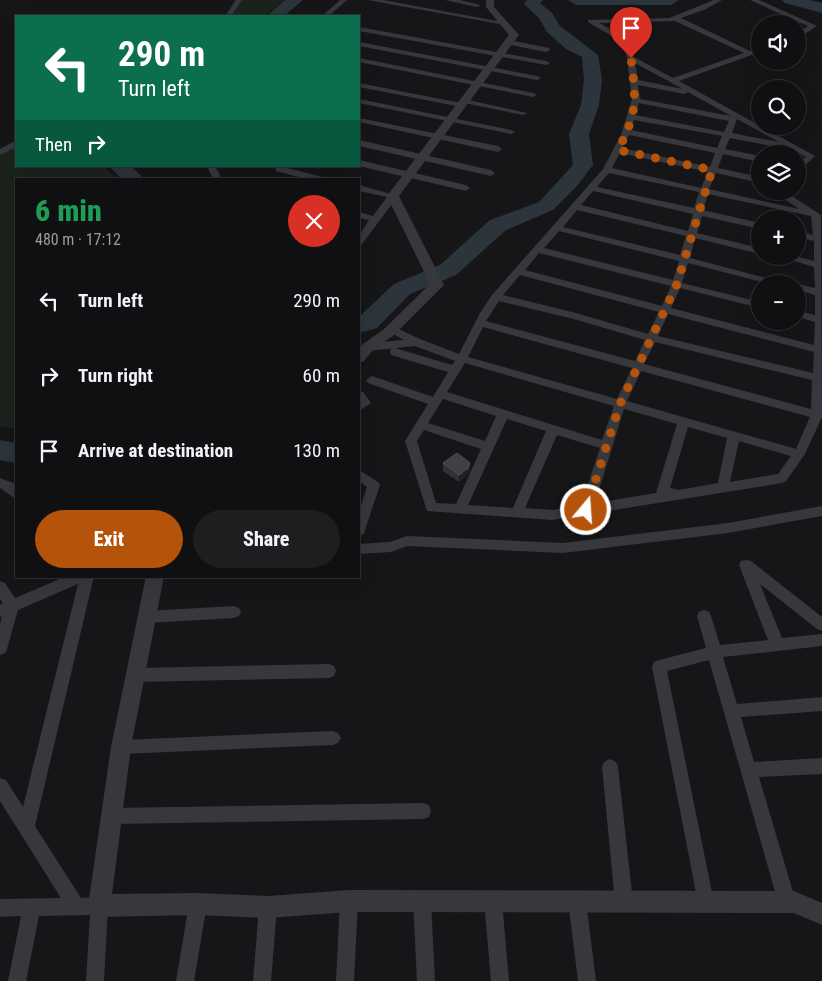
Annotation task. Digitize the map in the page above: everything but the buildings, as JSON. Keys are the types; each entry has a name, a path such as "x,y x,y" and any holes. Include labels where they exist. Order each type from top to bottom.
{"street":[{"path":"229,15 239,0"},
{"path":"326,15 344,0"},
{"path":"371,0 505,23"},
{"path":"448,0 479,3"},
{"path":"360,241 514,35 490,6 490,0"},
{"path":"719,0 704,8 670,20 590,20 625,41 631,58 636,100 632,116 618,150 607,170 496,297 480,323 462,359 411,441 430,508 552,515 782,478 799,454 817,415 820,293 819,239 816,215"},
{"path":"753,0 788,15"},
{"path":"467,17 479,3"},
{"path":"675,18 751,54"},
{"path":"806,23 813,26 806,31"},
{"path":"360,29 546,64"},
{"path":"509,42 546,50"},
{"path":"360,44 537,78"},
{"path":"672,81 751,54"},
{"path":"631,58 734,117 791,145"},
{"path":"360,60 533,95"},
{"path":"634,82 698,95"},
{"path":"360,85 523,113"},
{"path":"360,100 511,132"},
{"path":"636,100 734,117"},
{"path":"632,116 784,145"},
{"path":"586,510 620,404 677,284 704,191 734,117"},
{"path":"360,120 498,149"},
{"path":"626,132 751,157"},
{"path":"360,143 491,173"},
{"path":"0,152 15,144"},
{"path":"618,150 751,178"},
{"path":"806,153 811,156 806,161"},
{"path":"360,163 466,188"},
{"path":"278,170 315,178"},
{"path":"607,170 816,215"},
{"path":"360,188 393,196 437,285 392,329 368,347 360,357"},
{"path":"592,188 751,224"},
{"path":"792,200 816,215"},
{"path":"576,207 751,249"},
{"path":"360,215 376,219"},
{"path":"557,228 751,276"},
{"path":"806,236 819,239"},
{"path":"538,250 751,303"},
{"path":"806,262 819,266"},
{"path":"519,272 819,350"},
{"path":"806,289 820,293"},
{"path":"496,297 576,316 651,338 818,378"},
{"path":"806,316 820,320"},
{"path":"480,323 817,415"},
{"path":"392,329 416,342 462,359 799,454"},
{"path":"368,347 416,342"},
{"path":"395,352 455,370"},
{"path":"372,380 503,414 606,446"},
{"path":"360,396 366,403 360,406"},
{"path":"460,510 487,446 503,414"},
{"path":"684,422 662,494 723,487"},
{"path":"421,425 487,446"},
{"path":"517,513 552,430"},
{"path":"723,487 734,436"},
{"path":"360,476 374,485 360,527"},
{"path":"360,548 391,547 407,541 563,548 728,528 822,511"},
{"path":"777,644 746,564 822,625"},
{"path":"6,608 77,578"},
{"path":"26,828 87,578"},
{"path":"94,981 99,906 110,816 121,747 155,578"},
{"path":"0,587 6,608 0,649"},
{"path":"147,617 234,612"},
{"path":"704,616 787,902"},
{"path":"705,902 658,667 715,652 822,640"},
{"path":"135,675 330,671"},
{"path":"732,711 822,704"},
{"path":"121,747 333,738"},
{"path":"610,766 624,902"},
{"path":"749,770 822,766"},
{"path":"0,786 76,906"},
{"path":"110,816 423,810"},
{"path":"0,908 198,904 268,907 349,901 794,902 822,914"},
{"path":"345,981 349,901"},
{"path":"422,901 426,981"},
{"path":"493,901 500,981"},
{"path":"576,902 588,981"},
{"path":"185,981 198,904"},
{"path":"17,981 32,907"},
{"path":"262,981 268,907"}],"shaded area":[{"path":"238,0 285,0 265,15 228,15"},
{"path":"15,144 15,167 105,167 116,178 15,178 15,429 0,426 0,152"}],"waterway":[{"path":"276,15 295,0"},
{"path":"360,325 368,322 402,289 448,270 498,225 546,206 569,183 583,165 579,134 590,105 593,80 590,55 572,45 553,29 546,16 532,4 535,0"},
{"path":"576,0 671,0"},
{"path":"790,0 822,8"},
{"path":"120,167 133,178"},
{"path":"0,450 15,453"}],"route":[{"path":"586,510 620,404 677,284 712,170 618,150 625,136 636,99 631,58"}]}
